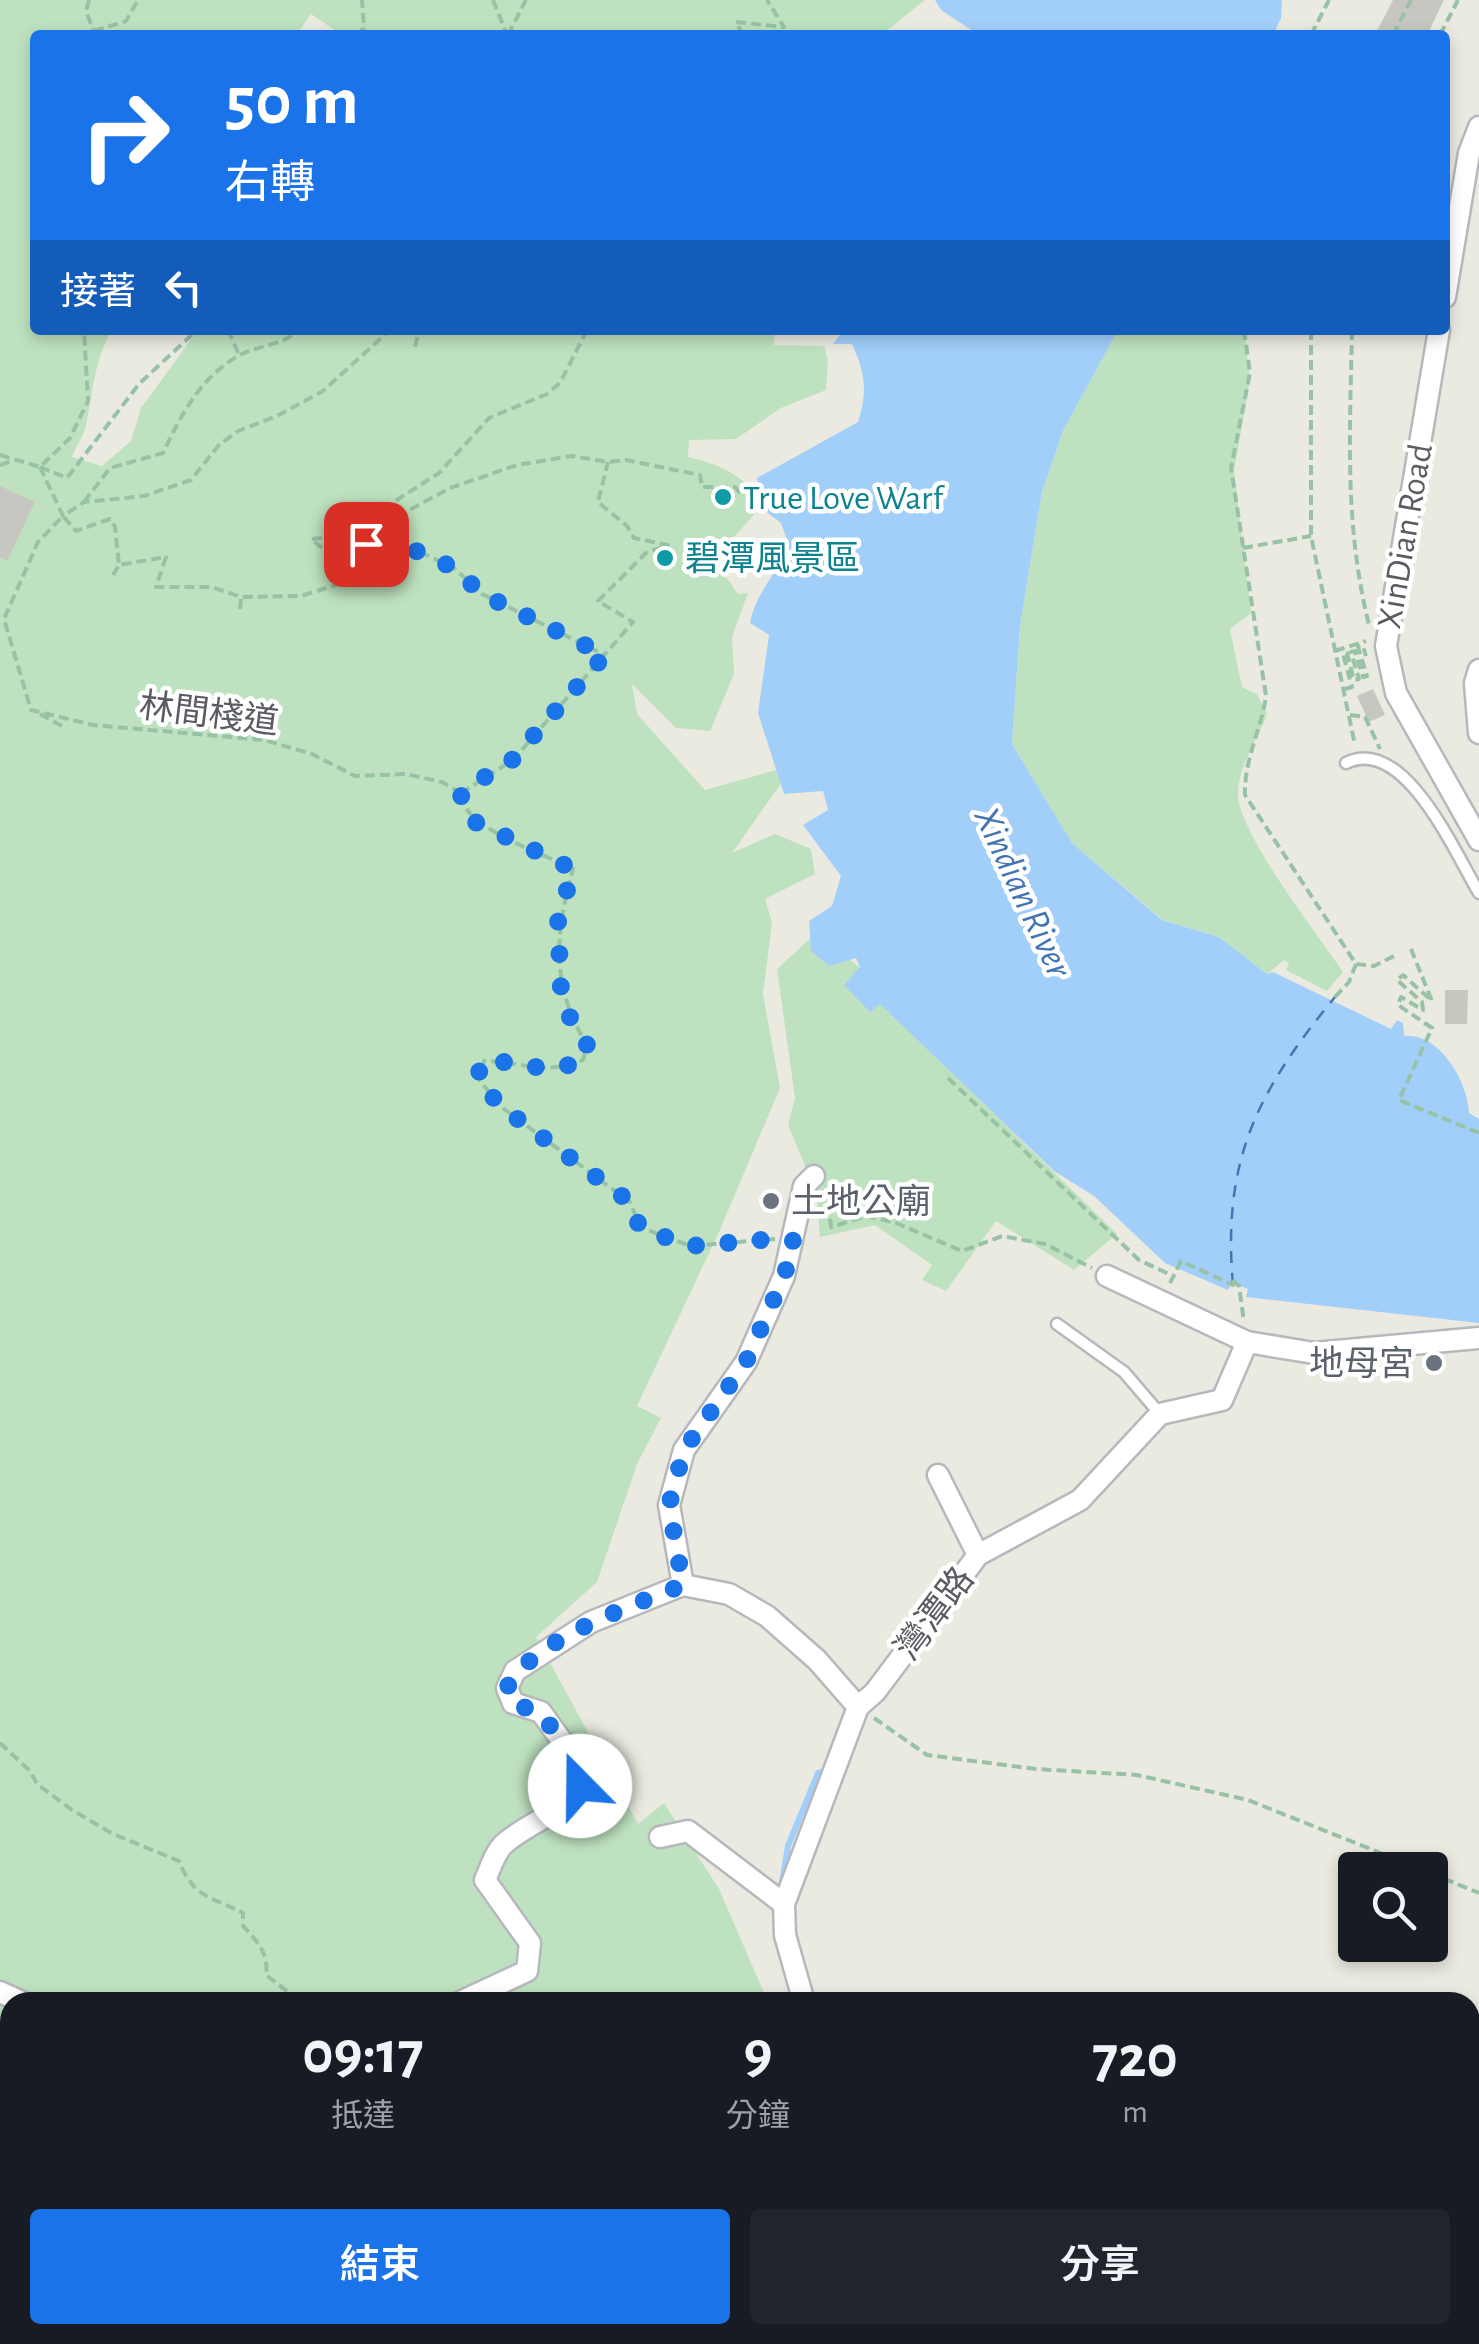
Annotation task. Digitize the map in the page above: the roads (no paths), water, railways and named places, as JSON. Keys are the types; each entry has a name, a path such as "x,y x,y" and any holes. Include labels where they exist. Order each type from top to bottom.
{"street":[{"path":"1450,268 1470,153 1479,127"},
{"name":"XinDian Road","path":"1439,335 1386,646 1396,693 1469,800 1479,840"},
{"path":"1479,670 1475,682 1479,733"},
{"path":"683,1585 669,1505 684,1450 746,1362 784,1276 795,1241 804,1186 814,1176"},
{"path":"1108,1276 1247,1342 1314,1353 1479,1338"},
{"path":"1160,1414 1222,1400 1247,1342"},
{"name":"灣潭路","path":"801,1992 786,1936 784,1904 858,1707 874,1692 978,1555 1080,1500 1160,1414"},
{"path":"938,1475 978,1555"},
{"path":"482,1992 527,1971 530,1942 485,1880 501,1846 571,1798 580,1786 582,1769 540,1712 513,1704 507,1688 515,1671 591,1622 683,1585 729,1594 767,1616 817,1660 858,1707"},
{"path":"660,1837 688,1831 784,1904"}],"lane":[{"path":"1352,760 1380,758 1402,772 1479,893"},
{"path":"1057,1324 1124,1372 1160,1414"}],"water":[{"path":"935,0 1282,0 1275,30 971,30 941,10"},
{"name":"Xindian River","path":"840,335 1115,335 1063,431 1042,492 1020,626 1012,744 1072,843 1162,920 1219,937 1267,974 1273,972 1391,1029 1397,1020 1403,1023 1404,1036 1429,1042 1450,1062 1463,1087 1469,1113 1479,1119 1479,1323 1246,1297 1248,1289 1232,1283 1228,1290 1165,1263 1094,1196 1054,1171 880,1004 870,1012 844,985 860,967 856,958 829,966 811,951 809,921 832,906 841,876 803,825 828,810 823,791 784,794 758,713 769,635 750,623 757,602 789,545 781,523 764,510 757,478 858,422 864,391 860,364 852,344 833,344"}],"waterway":[{"path":"781,1889 788,1846 818,1773 831,1770"}],"place":[{"name":"True Love Warf","path":"723,497"},
{"name":"碧潭風景區","path":"665,558"},
{"name":"土地公廟","path":"771,1201"},
{"name":"地母宮","path":"1434,1363"}]}
